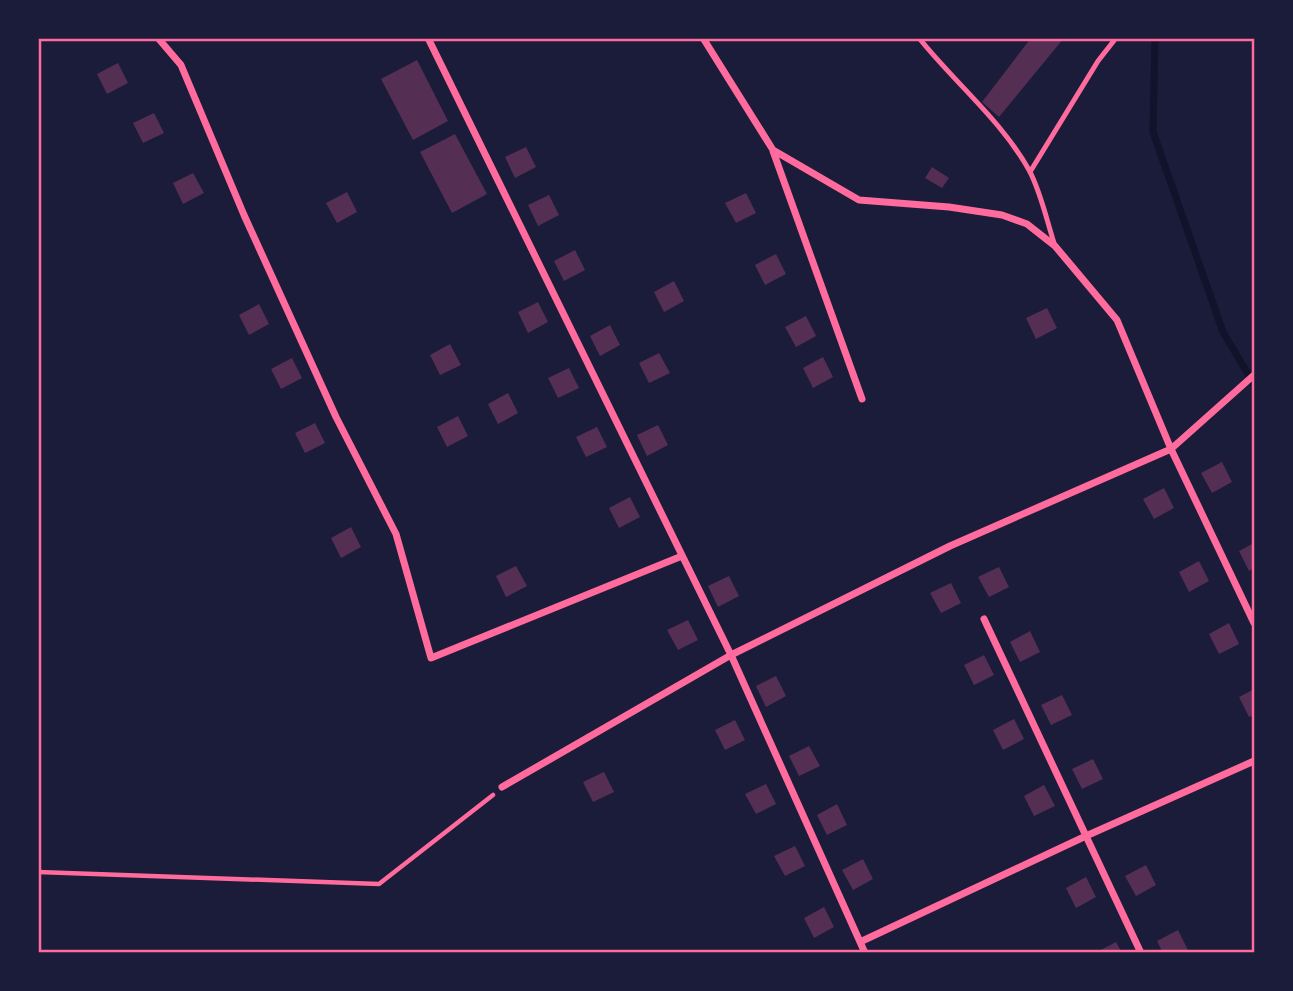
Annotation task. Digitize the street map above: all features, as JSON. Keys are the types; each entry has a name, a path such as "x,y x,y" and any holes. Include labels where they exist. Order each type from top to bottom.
{"street":[{"path":"158,38 180,65 244,215 336,417 396,534 431,658 682,556"},
{"path":"428,38 732,655 865,953"},
{"path":"703,38 773,150 862,400"},
{"path":"773,150 859,200 948,207 1002,215 1027,223 1055,246 1118,320 1171,449 1255,623"},
{"path":"502,787 732,655 950,547 1171,449 1255,375"},
{"path":"984,618 1141,953"},
{"path":"860,942 1086,836 1255,761"}],"lane":[{"path":"1030,172 1098,61 1116,38"},
{"path":"921,39 967,93 998,123 1030,172 1055,246"}],"path":[{"path":"38,872 379,884 502,787"}],"building":[{"path":"1031,38 1064,38 999,117 982,102"},
{"path":"417,60 448,121 413,140 381,79"},
{"path":"118,63 128,83 107,94 97,74"},
{"path":"154,113 164,133 143,143 133,123"},
{"path":"455,134 487,194 452,213 420,152"},
{"path":"526,147 536,167 515,178 505,157"},
{"path":"932,167 949,178 942,188 925,178"},
{"path":"193,173 204,193 183,204 173,183"},
{"path":"347,192 357,212 337,223 326,203"},
{"path":"746,193 756,213 736,223 725,203"},
{"path":"549,195 559,215 538,226 528,205"},
{"path":"575,250 585,270 564,281 554,261"},
{"path":"776,254 786,274 765,285 755,265"},
{"path":"674,281 684,301 664,312 654,292"},
{"path":"538,302 548,322 528,333 518,312"},
{"path":"259,304 269,324 249,335 239,315"},
{"path":"1047,308 1057,328 1036,339 1026,318"},
{"path":"806,316 816,336 796,347 785,327"},
{"path":"610,325 620,345 600,356 590,336"},
{"path":"450,344 461,365 440,375 430,355"},
{"path":"659,353 670,373 649,383 639,363"},
{"path":"823,357 833,377 813,388 803,368"},
{"path":"292,358 302,378 281,389 271,369"},
{"path":"569,368 579,388 558,398 548,378"},
{"path":"508,393 518,413 498,424 488,404"},
{"path":"458,416 468,436 447,447 437,427"},
{"path":"315,423 325,443 305,453 295,433"},
{"path":"658,425 668,445 647,456 637,435"},
{"path":"597,427 607,447 586,457 576,437"},
{"path":"1222,462 1232,482 1212,493 1201,473"},
{"path":"1164,488 1174,508 1154,519 1143,499"},
{"path":"630,497 640,517 619,528 609,508"},
{"path":"351,527 361,547 341,558 331,538"},
{"path":"1254,543 1254,568 1249,571 1239,551"},
{"path":"1199,561 1209,581 1189,592 1179,572"},
{"path":"516,566 527,586 506,597 496,576"},
{"path":"999,567 1009,587 989,597 978,577"},
{"path":"729,576 739,596 718,607 708,586"},
{"path":"951,583 961,603 941,613 930,593"},
{"path":"688,620 698,640 678,650 667,630"},
{"path":"1229,623 1239,644 1219,654 1209,634"},
{"path":"1030,631 1040,652 1020,662 1010,642"},
{"path":"984,655 994,675 974,685 964,665"},
{"path":"776,676 786,696 766,707 756,686"},
{"path":"1254,689 1254,715 1249,717 1239,697"},
{"path":"1062,695 1072,715 1051,725 1041,705"},
{"path":"1014,719 1024,739 1003,750 993,730"},
{"path":"735,720 745,740 725,750 715,730"},
{"path":"809,746 820,766 799,776 789,756"},
{"path":"1093,759 1103,779 1082,789 1072,769"},
{"path":"604,772 614,792 593,802 583,782"},
{"path":"766,784 776,804 756,814 745,794"},
{"path":"1044,785 1055,806 1034,816 1024,796"},
{"path":"837,804 847,825 827,835 817,815"},
{"path":"795,846 805,866 785,876 774,856"},
{"path":"863,859 873,879 853,890 842,870"},
{"path":"1146,865 1156,885 1136,896 1125,876"},
{"path":"1086,877 1096,897 1076,908 1066,888"},
{"path":"824,907 834,927 814,938 804,918"},
{"path":"1178,930 1188,950 1183,953 1163,953 1157,941"},
{"path":"1116,942 1122,953 1095,953"}],"waterway":[{"path":"1155,38 1153,132 1223,332 1254,384"}]}
